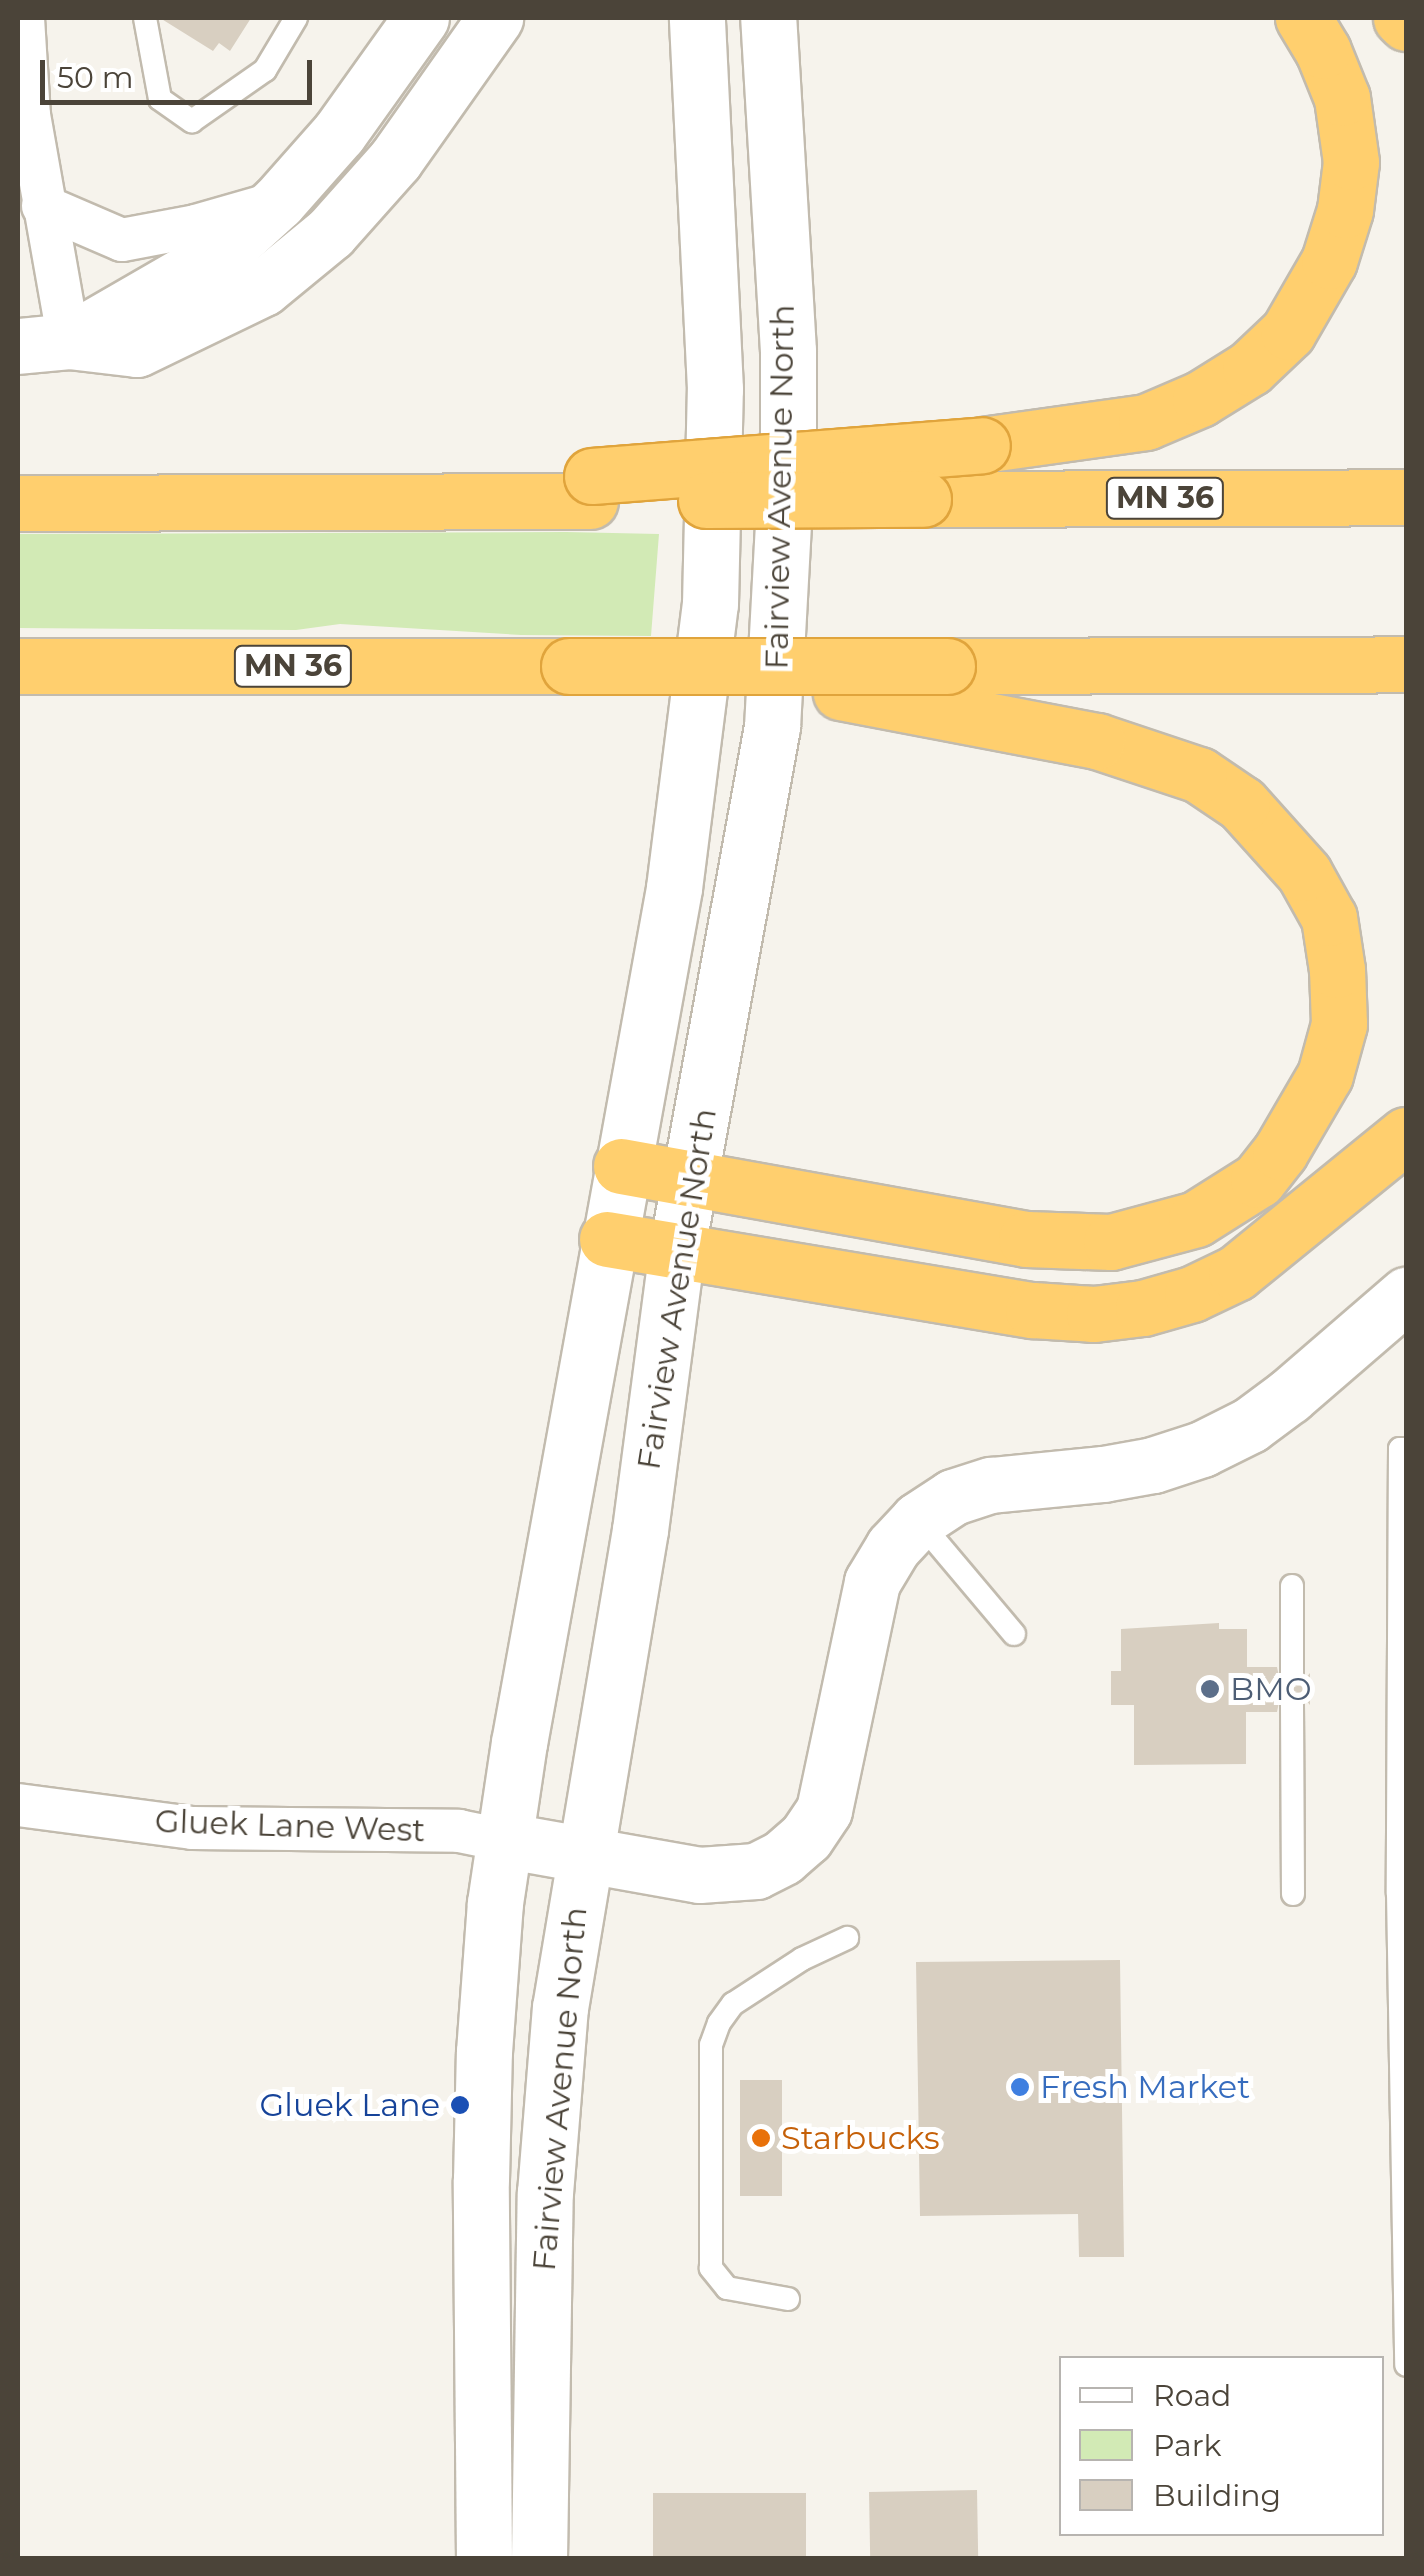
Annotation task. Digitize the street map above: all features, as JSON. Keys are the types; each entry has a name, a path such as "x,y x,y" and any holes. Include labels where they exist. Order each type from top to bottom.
{"highway":[{"path":"591,489 982,445 1146,422 1234,378 1288,332 1329,261 1344,210 1351,162 1342,98 1324,51 1302,18"},
{"name":"MN 36","path":"18,503 269,502 591,489 924,499 1406,497"},
{"path":"944,690 1406,664"},
{"name":"MN 36","path":"18,666 774,665 841,692 944,690"},
{"path":"621,1166 1026,1239 1111,1242 1196,1219 1231,1199 1258,1180 1308,1107 1325,1074 1338,1024 1337,970 1329,918 1304,872 1276,836 1242,804 1199,775 1158,758 944,690"},
{"path":"608,1239 1033,1310 1094,1314 1144,1308 1192,1294 1236,1273 1406,1135"}],"street":[{"path":"43,344 222,252 278,202 340,133 421,18"},
{"path":"43,344 137,349 263,288 330,232 395,160 495,18"},
{"name":"Fairview Avenue North","path":"484,2558 484,2052 502,1840 676,869 710,604 714,389 697,18"},
{"name":"Fairview Avenue North","path":"539,2558 545,2193 560,2008 583,1852 634,1568 676,1248 692,1181 774,702 788,350 768,18"},
{"path":"21,27 29,115 44,206 43,344"},
{"path":"44,206 122,240 196,226 278,202"},
{"path":"502,1840 724,1876 756,1871 783,1857 806,1837 824,1810 834,1780 861,1620 872,1582 893,1547 918,1520 953,1497 991,1484 1103,1474 1202,1449 1250,1425 1289,1396 1406,1294"},
{"name":"Gluek Lane West","path":"18,1805 192,1828 458,1831 502,1840"}],"lane":[{"path":"145,18 160,99 192,120 265,70 296,18"},
{"path":"1406,1449 1400,1449 1406,2366"},
{"path":"918,1520 1014,1634"},
{"path":"1292,1586 1292,1673"},
{"path":"1292,1705 1293,1894"},
{"path":"788,2299 727,2288 712,2268 710,2045 719,2023 734,2004 802,1958 847,1938"}],"green space":[{"path":"18,534 659,534 651,636 521,635 340,624 296,630 18,628"}],"building":[{"path":"160,18 251,18 230,51 219,43 213,51"},
{"name":"BMO","path":"1219,1623 1219,1629 1247,1629 1247,1667 1277,1667 1280,1681 1291,1688 1300,1685 1310,1673 1310,1705 1300,1693 1291,1690 1280,1697 1277,1712 1246,1712 1246,1764 1134,1765 1134,1705 1111,1705 1111,1671 1121,1671 1121,1629"},
{"path":"1120,1960 1124,2257 1079,2257 1078,2214 920,2216 916,1962"},
{"name":"Starbucks","path":"740,2080 782,2080 782,2196 740,2196"},
{"path":"977,2490 978,2558 870,2558 869,2492"},
{"path":"653,2493 806,2493 806,2558 653,2558"}],"place":[{"name":"BMO","path":"1210,1689"},
{"name":"Fresh Market","path":"1020,2087"},
{"name":"Gluek Lane","path":"460,2105"},
{"name":"Starbucks","path":"761,2138"}]}
